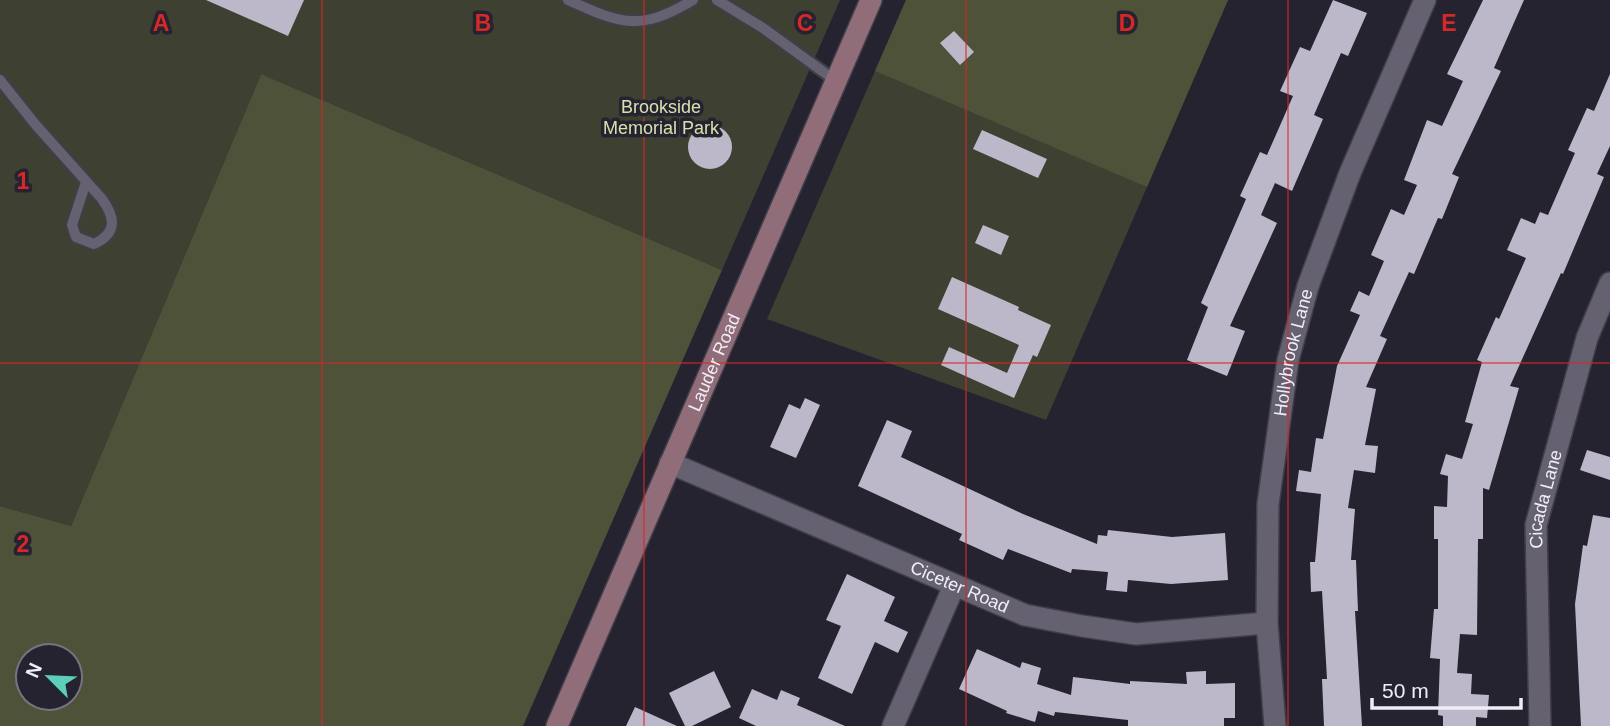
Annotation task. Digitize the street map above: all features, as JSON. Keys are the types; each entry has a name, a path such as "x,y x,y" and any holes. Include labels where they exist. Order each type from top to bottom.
{"main road":[{"name":"Lauder Road","path":"557,726 872,0"}],"street":[{"name":"Hollybrook Lane","path":"1275,726 1267,623 1268,504 1288,360 1308,286 1350,173 1425,0"},
{"name":"Cicada Lane","path":"1540,726 1536,525 1587,338 1610,284"},
{"name":"Ciceter Road","path":"670,463 1025,615 1136,634 1267,623"},
{"path":"892,726 954,586"}],"lane":[{"path":"568,0 608,17 639,22 670,14 693,0"},
{"path":"718,0 763,27 836,81"},
{"path":"0,80 35,124 86,182 111,212 113,222 110,232 102,241 94,244 76,237 72,225 86,182"}],"green space":[{"name":"Brookside Memorial Park","path":"0,0 840,0 722,270 261,74 71,526 0,506"},
{"path":"906,0 1228,0 1046,420 767,319"},
{"path":"906,0 1228,0 1147,187 875,71"},
{"path":"261,74 722,270 523,726 0,726 0,506 71,526"}],"building":[{"path":"206,0 304,0 288,36"},
{"path":"1333,0 1367,13 1348,56 1341,53 1314,115 1323,119 1292,191 1275,183 1261,215 1277,223 1230,326 1245,331 1227,376 1187,360 1208,307 1201,303 1246,199 1240,196 1260,152 1267,155 1293,96 1280,91 1300,47 1310,51"},
{"path":"1483,0 1524,0 1494,68 1501,71 1452,174 1459,177 1442,219 1438,218 1414,274 1409,272 1380,336 1387,339 1366,387 1376,389 1365,445 1378,446 1375,473 1354,470 1348,508 1355,509 1351,560 1356,560 1358,611 1355,611 1362,726 1324,726 1322,679 1327,679 1322,591 1311,592 1310,562 1315,562 1321,494 1296,491 1299,470 1311,472 1316,438 1323,439 1337,366 1360,315 1350,311 1359,291 1369,296 1384,261 1371,255 1391,209 1404,215 1417,185 1404,180 1427,120 1442,126 1463,81 1447,74"},
{"path":"954,31 974,52 960,65 940,43"},
{"path":"1610,74 1610,146 1597,174 1604,177 1563,274 1561,273 1510,386 1519,388 1489,490 1483,488 1483,539 1478,539 1477,635 1460,634 1457,673 1472,674 1471,694 1489,695 1487,718 1476,717 1476,726 1443,726 1443,716 1438,715 1440,659 1430,658 1434,609 1438,609 1438,539 1434,539 1434,506 1447,507 1448,476 1440,474 1446,454 1462,459 1473,424 1465,422 1482,362 1477,360 1526,258 1507,250 1521,218 1535,224 1540,212 1548,215 1575,153 1568,150 1587,108 1594,111"},
{"path":"710,125 725,132 732,147 725,162 710,169 695,162 688,147 695,132"},
{"path":"982,130 1047,159 1038,178 973,149"},
{"path":"983,225 1009,236 1001,255 975,243"},
{"path":"952,277 1019,307 1018,310 1051,325 1037,357 1033,355 1014,398 941,365 949,347 1007,373 1019,345 938,309"},
{"path":"805,398 820,405 796,458 770,447 789,404 800,409"},
{"path":"887,420 912,431 901,457 1023,514 1097,544 1098,535 1107,536 1108,530 1172,537 1225,533 1228,580 1171,584 1128,580 1127,592 1106,590 1108,572 1072,569 1071,573 1008,549 1003,560 959,540 962,534 858,486"},
{"path":"1587,450 1610,457 1610,480 1580,470"},
{"path":"1593,515 1610,518 1610,726 1581,726 1575,604 1583,545 1587,546"},
{"path":"847,574 895,597 884,621 908,632 898,653 875,642 852,694 818,678 841,626 826,620"},
{"path":"977,649 1020,668 1022,662 1041,668 1037,684 1071,695 1073,677 1130,684 1130,681 1187,684 1186,672 1206,671 1206,684 1235,683 1235,718 1224,718 1224,726 1128,726 1128,720 1055,712 1054,716 1038,711 1035,722 1006,713 1007,711 959,689"},
{"path":"714,671 731,707 692,726 685,726 669,693"},
{"path":"752,689 777,700 781,690 800,698 797,705 845,726 756,726 739,718"},
{"path":"635,707 677,726 626,726"}]}
